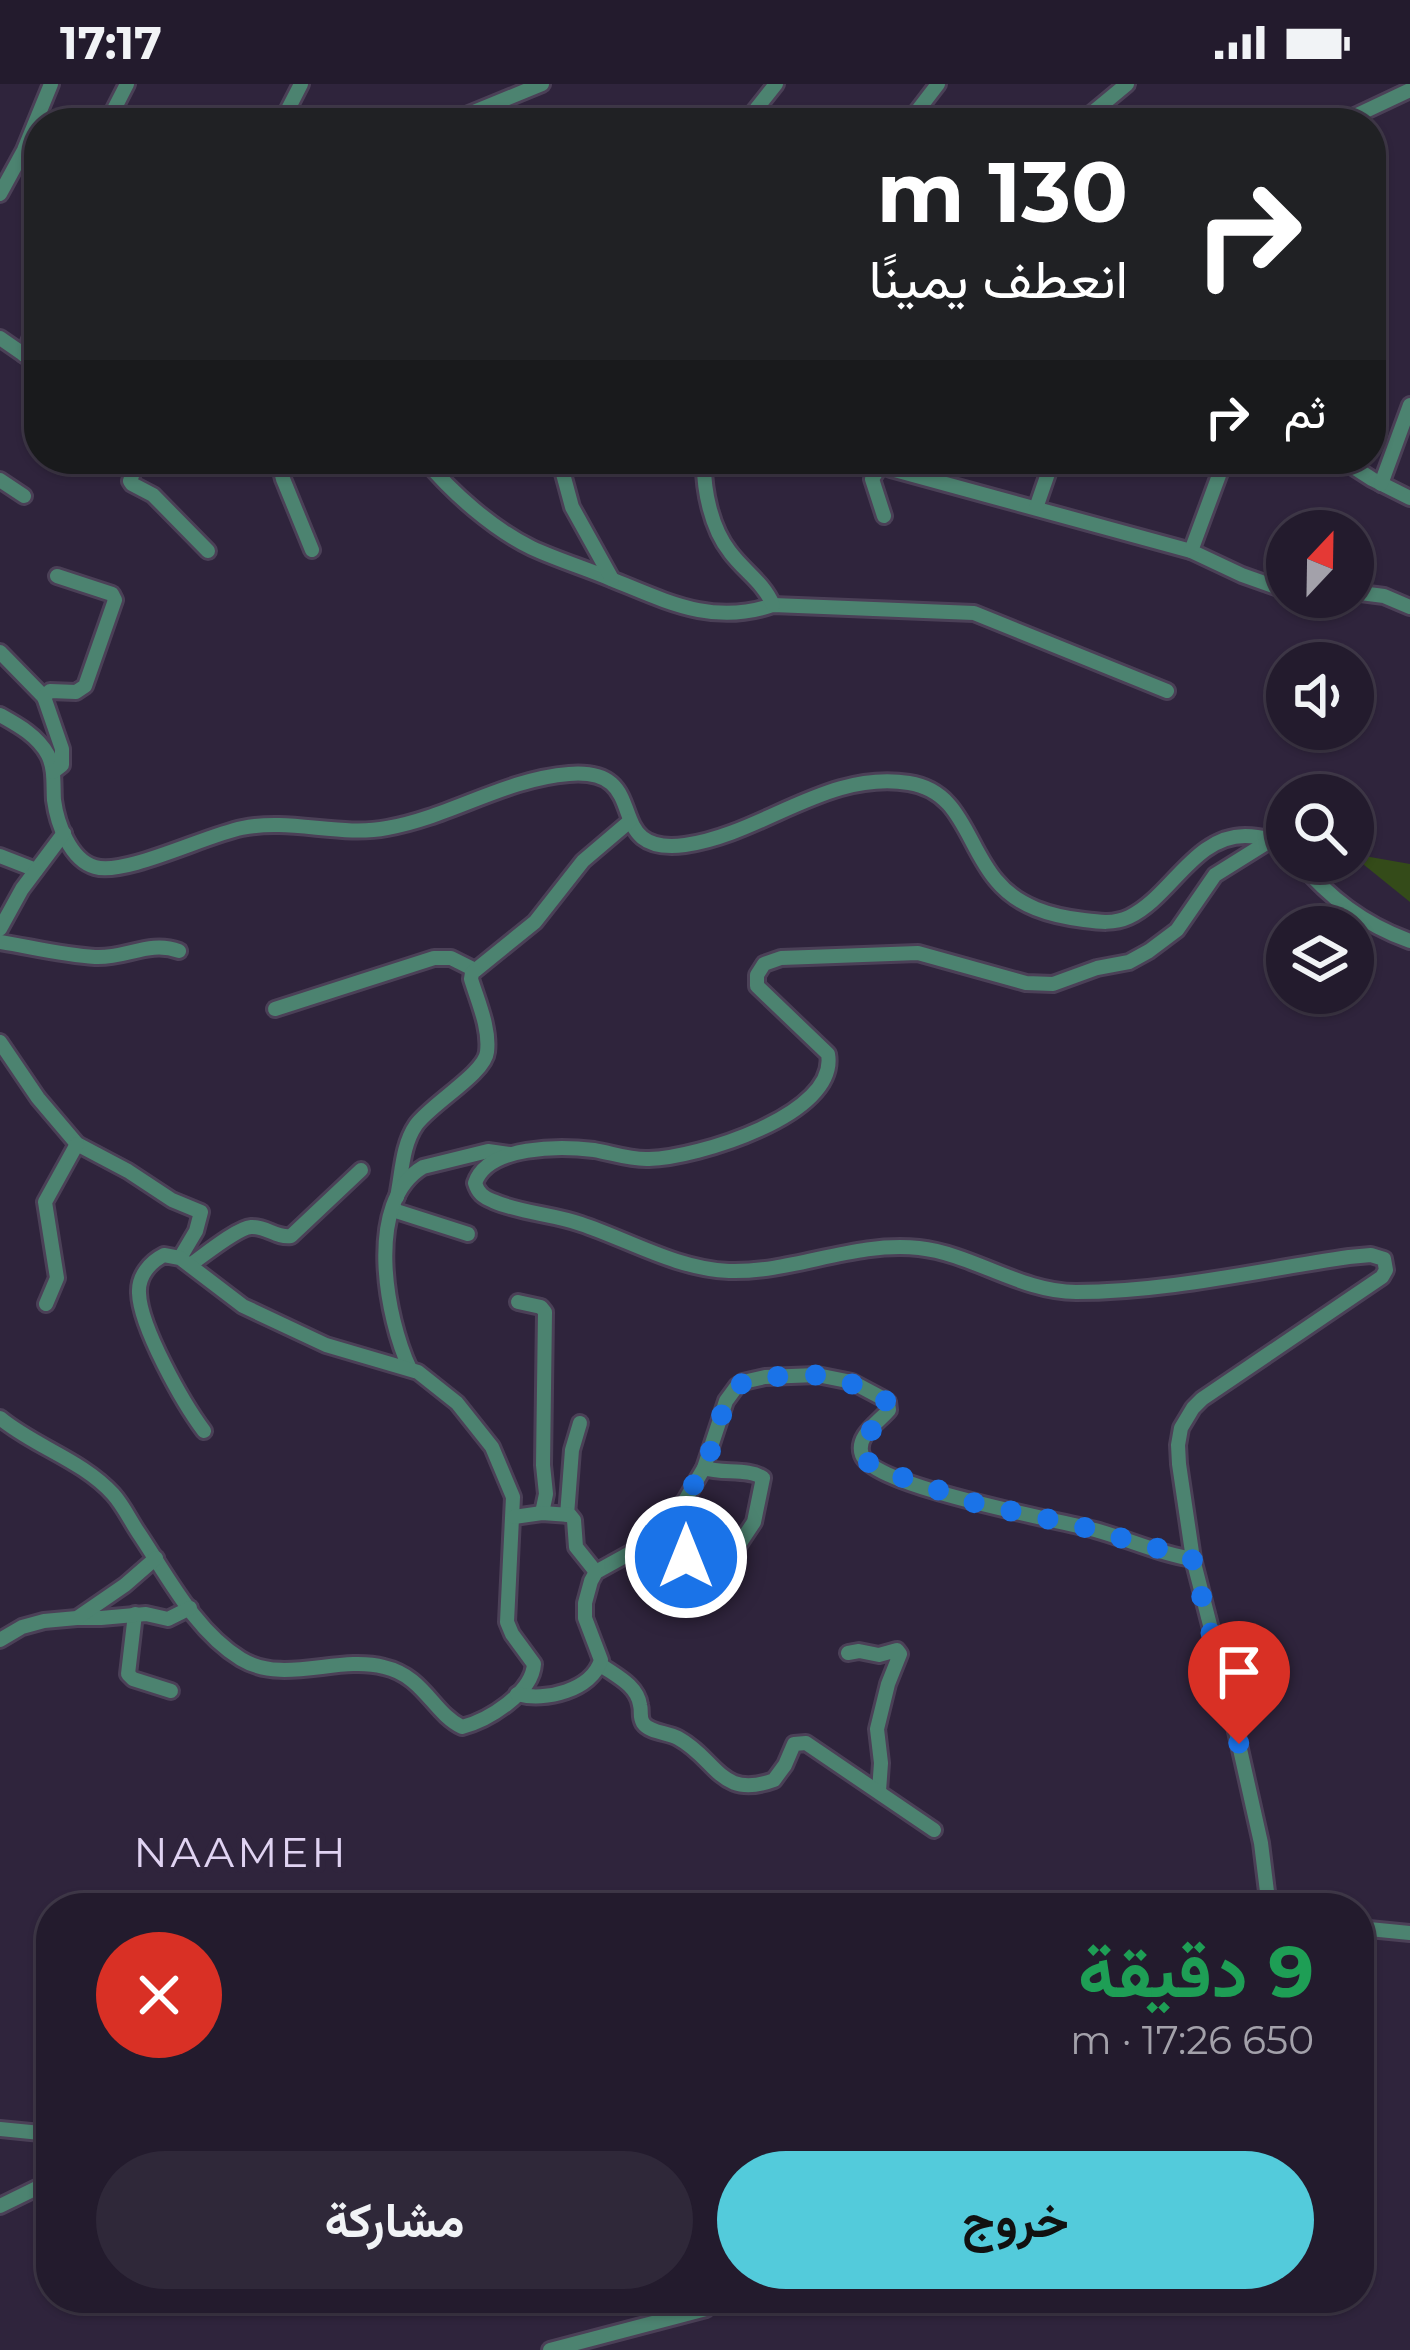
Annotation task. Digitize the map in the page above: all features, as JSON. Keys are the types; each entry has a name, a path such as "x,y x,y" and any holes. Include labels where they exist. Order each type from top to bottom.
{"street":[{"path":"484,108 542,84"},
{"path":"757,108 776,84"},
{"path":"920,108 938,84"},
{"path":"1098,108 1126,84"},
{"path":"1372,108 1410,90"},
{"path":"0,194 24,151"},
{"path":"0,338 24,355"},
{"path":"1386,470 1410,405"},
{"path":"134,474 132,484 154,495 208,551"},
{"path":"282,474 312,550"},
{"path":"439,474 518,540 643,594 702,612 773,605 974,613 1167,691"},
{"path":"562,474 575,513 612,579"},
{"path":"704,474 705,489 725,546 765,589 773,605"},
{"path":"874,474 884,516"},
{"path":"921,474 1191,550 1266,583"},
{"path":"1036,508 1048,474"},
{"path":"1191,550 1219,474"},
{"path":"1365,474 1410,498"},
{"path":"1381,484 1385,474"},
{"path":"0,480 24,496"},
{"path":"44,698 50,691 76,692 85,686 115,600 112,594 57,576"},
{"path":"1374,594 1410,607"},
{"path":"0,652 44,698 62,749 62,765 53,772"},
{"path":"0,715 24,728 47,753 64,833 89,866 116,868 251,826 354,831 393,827 511,785 587,773 601,775 617,786 639,835 663,846 724,836 855,783 916,784 950,803 990,872 1016,899 1054,916 1102,922 1122,920 1142,909 1214,843 1236,836 1266,839"},
{"path":"410,1369 395,1334 385,1281 387,1233 405,1149 415,1127 486,1058 486,1031 471,979 475,970 535,922 583,861 630,821"},
{"path":"0,929 64,833"},
{"path":"395,1203 416,1170 423,1167 497,1150 511,1154 574,1149 656,1159 752,1132 805,1102 824,1080 827,1054 758,986 757,974 769,961 918,953 1026,983 1059,982 1150,951 1177,930 1215,874 1266,843"},
{"path":"0,856 36,870"},
{"path":"1316,882 1368,923 1410,941"},
{"path":"0,942 92,957 122,956 153,946 179,951"},
{"path":"275,1009 434,958 451,958 475,970"},
{"path":"0,1042 76,1144 201,1212 184,1262"},
{"path":"46,1304 57,1274 45,1202 76,1144"},
{"path":"511,1154 478,1173 476,1189 488,1200 581,1223 686,1264 714,1269 767,1268 895,1246 950,1254 1045,1288 1074,1292 1173,1284 1379,1256 1386,1263 1382,1276 1202,1399 1179,1436 1192,1558 1227,1690 1261,1843 1267,1893"},
{"path":"184,1262 247,1227 291,1236 362,1171"},
{"path":"395,1203 468,1234"},
{"path":"0,1418 95,1476 118,1500 190,1609 238,1658 272,1670 386,1667 407,1677 462,1727 496,1711 517,1694 535,1670 507,1622 514,1516 510,1485 480,1430 437,1385 410,1369 298,1334 243,1306 171,1254 156,1258 142,1277 139,1293 168,1372 204,1431"},
{"path":"518,1302 545,1312 546,1494 542,1513"},
{"path":"934,1830 817,1749 799,1742 774,1780 746,1787 731,1782 686,1743 646,1726 636,1694 602,1665 584,1610 596,1572 634,1551 684,1502 704,1468 726,1401 737,1386 765,1377 817,1375 852,1382 888,1402 889,1410 865,1436 861,1449 864,1459 886,1473 978,1504 1072,1524 1192,1558"},
{"path":"567,1515 569,1471 580,1423"},
{"path":"684,1502 688,1510 686,1563 725,1579 736,1549 754,1522 763,1478 758,1473 704,1468"},
{"path":"514,1516 567,1515 574,1520 576,1547 596,1572"},
{"path":"77,1618 156,1558"},
{"path":"0,1640 44,1621 135,1614 168,1619 190,1609"},
{"path":"135,1614 128,1674 171,1691"},
{"path":"848,1653 879,1655 897,1650 900,1654 877,1729 879,1791"},
{"path":"517,1694 530,1697 571,1690 602,1665"},
{"path":"1374,1929 1410,1933"},
{"path":"0,2129 36,2133"},
{"path":"0,2206 36,2188"},
{"path":"550,2350 691,2313"}],"green space":[{"path":"1374,858 1410,864 1410,902 1374,873"}],"district":[{"name":"NAAMEH","path":"241,1852"}],"route":[{"path":"686,1557 688,1507 684,1502 708,1459 726,1401 737,1386 798,1374 852,1382 890,1406 862,1441 864,1459 876,1468 978,1504 1072,1524 1192,1558 1239,1744"}]}
